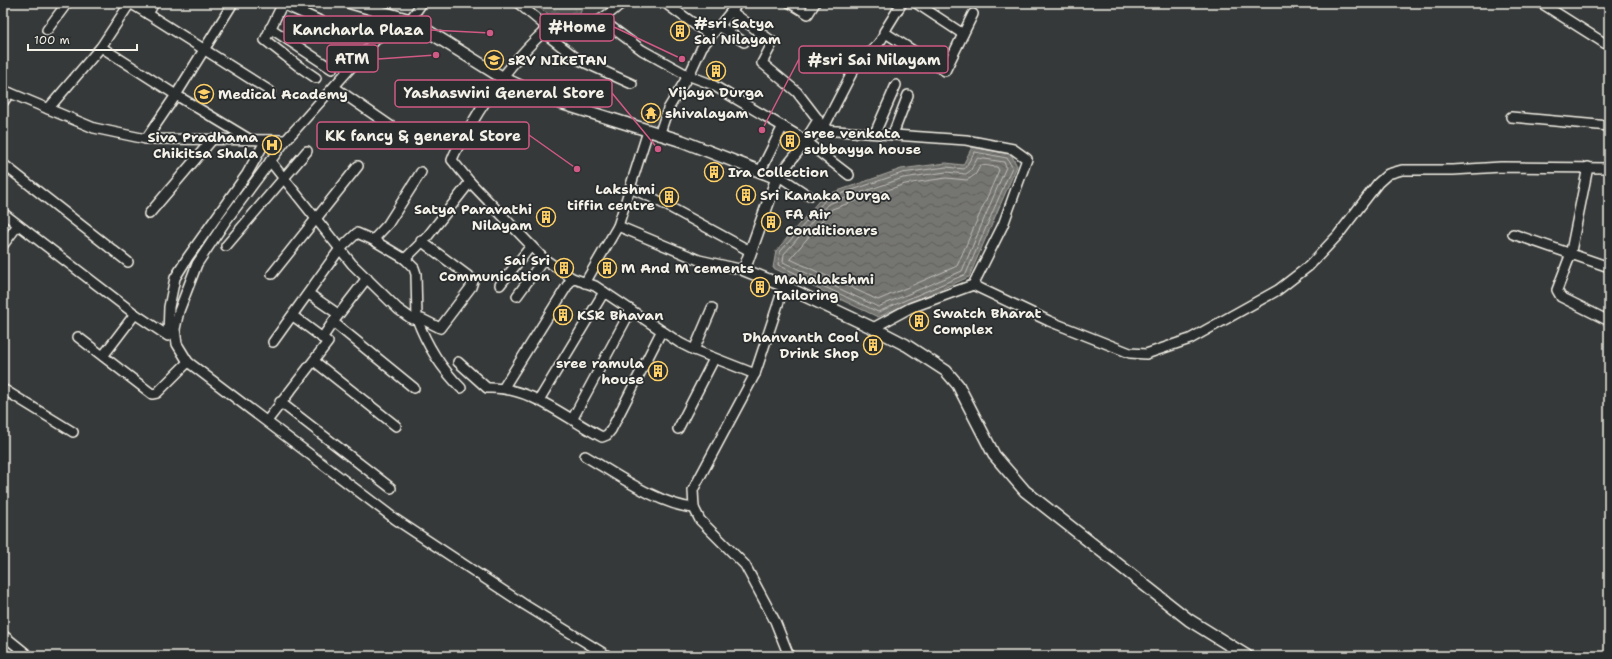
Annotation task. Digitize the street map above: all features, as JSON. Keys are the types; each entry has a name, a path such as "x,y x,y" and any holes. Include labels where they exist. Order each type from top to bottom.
{"main road":[{"path":"351,3 372,6 410,20 503,78 551,100 682,141 760,172 778,177 744,270 784,286 873,328 906,345 946,371 958,385 994,455 1025,491 1189,620 1247,656"}],"street":[{"path":"47,30 66,3"},
{"path":"48,109 101,46 130,3 270,91"},
{"path":"148,14 154,3"},
{"path":"146,139 176,96 233,3"},
{"path":"410,20 422,3"},
{"path":"518,3 545,30 579,60 632,84"},
{"path":"622,3 602,20 573,31 562,32 545,30 538,36 503,78 479,111 452,160 470,182 544,259 572,278 595,286 662,332 694,350 755,374"},
{"path":"665,3 712,36"},
{"path":"659,134 668,109 702,47 738,3"},
{"path":"790,3 808,14 815,3"},
{"path":"916,3 963,34"},
{"path":"1541,3 1609,46"},
{"path":"316,78 266,42 265,38 282,4 348,33"},
{"path":"809,196 778,177 820,126 826,123 855,67 861,60 876,49 898,4"},
{"path":"732,12 773,42 762,63 797,92 820,126 875,133 966,140 1013,149 1027,159 1003,225 973,285 910,308 873,328"},
{"path":"885,33 944,71 973,14"},
{"path":"172,340 179,311 197,264 225,222 270,161 282,140 334,87 397,16"},
{"path":"602,20 642,50 687,75 711,84 808,140 849,174"},
{"path":"719,26 744,42"},
{"path":"270,28 332,69"},
{"path":"101,46 176,96 250,139"},
{"path":"875,133 896,85"},
{"path":"334,87 392,127"},
{"path":"3,102 6,92 94,128 146,139 211,141 250,139 282,140"},
{"path":"893,134 908,95"},
{"path":"1511,117 1609,126"},
{"path":"760,172 783,126"},
{"path":"585,283 618,226 648,131"},
{"path":"172,340 169,307 175,278 188,257 247,174 268,140"},
{"path":"149,214 211,141"},
{"path":"226,246 307,151"},
{"path":"270,161 339,250 398,310 412,319 422,319 440,328 471,287 473,281 421,241"},
{"path":"3,164 128,262"},
{"path":"272,274 358,166"},
{"path":"973,285 1064,327 1130,353 1146,354 1190,339 1278,290 1309,266 1338,235 1378,183 1388,174 1402,170 1454,170 1501,167 1609,168"},
{"path":"1588,167 1570,253 1557,290 1558,294 1609,321"},
{"path":"373,240 388,224 420,172"},
{"path":"405,259 421,241 427,237 470,182"},
{"path":"630,188 651,197 750,251"},
{"path":"3,213 135,314 172,340 188,362 268,418 395,519 525,605 608,656"},
{"path":"3,245 18,225"},
{"path":"618,226 699,260 744,270"},
{"path":"273,342 309,294 339,250 357,233 373,240 405,259 414,268 416,274 417,319 424,337 441,368 461,388"},
{"path":"1513,234 1609,267"},
{"path":"500,285 531,246"},
{"path":"517,296 544,259"},
{"path":"322,338 366,278"},
{"path":"504,387 572,278"},
{"path":"784,286 755,374 693,490 694,508 700,520 745,566 775,621 789,656"},
{"path":"539,400 604,292"},
{"path":"309,294 414,388"},
{"path":"694,350 712,308"},
{"path":"573,418 631,310"},
{"path":"103,356 135,314"},
{"path":"268,418 314,362 328,342 293,316"},
{"path":"458,362 487,388 504,387 539,400 573,418 602,437 607,435 611,430 662,332"},
{"path":"78,337 152,394 157,394 188,362"},
{"path":"678,429 714,359"},
{"path":"314,362 396,426"},
{"path":"3,388 73,432"},
{"path":"278,405 391,488"},
{"path":"585,456 658,497 679,506 694,508"},
{"path":"3,635 29,656"}],"green space":[{"path":"533,3 584,3 579,16 555,19"}],"water":[{"path":"972,147 1011,154 1017,166 969,277 878,317 773,268 776,251 823,196 901,169 946,163 963,165"}],"place":[{"name":"#sri Satya Sai Nilayam","path":"680,31"},
{"name":"Kancharla Plaza","path":"490,33"},
{"name":"ATM","path":"436,55"},
{"name":"#Home","path":"682,59"},
{"name":"sRV NIKETAN","path":"494,60"},
{"name":"Vijaya Durga","path":"716,71"},
{"name":"Medical Academy","path":"204,94"},
{"name":"shivalayam","path":"651,113"},
{"name":"#sri Sai Nilayam","path":"762,130"},
{"name":"sree venkata subbayya house","path":"790,141"},
{"name":"Siva Pradhama Chikitsa Shala","path":"272,145"},
{"name":"Yashaswini General Store","path":"658,149"},
{"name":"KK fancy & general Store","path":"577,169"},
{"name":"Ira Collection","path":"714,172"},
{"name":"Sri Kanaka Durga","path":"746,195"},
{"name":"Lakshmi tiffin centre","path":"669,197"},
{"name":"Satya Paravathi Nilayam","path":"546,217"},
{"name":"FA Air Conditioners","path":"771,222"},
{"name":"Sai Sri Communication","path":"564,268"},
{"name":"M And M cements","path":"607,268"},
{"name":"Mahalakshmi Tailoring","path":"760,287"},
{"name":"KSR Bhavan","path":"563,315"},
{"name":"Swatch Bharat Complex","path":"919,321"},
{"name":"Dhanvanth Cool Drink Shop","path":"873,345"},
{"name":"sree ramula house","path":"658,371"}]}
